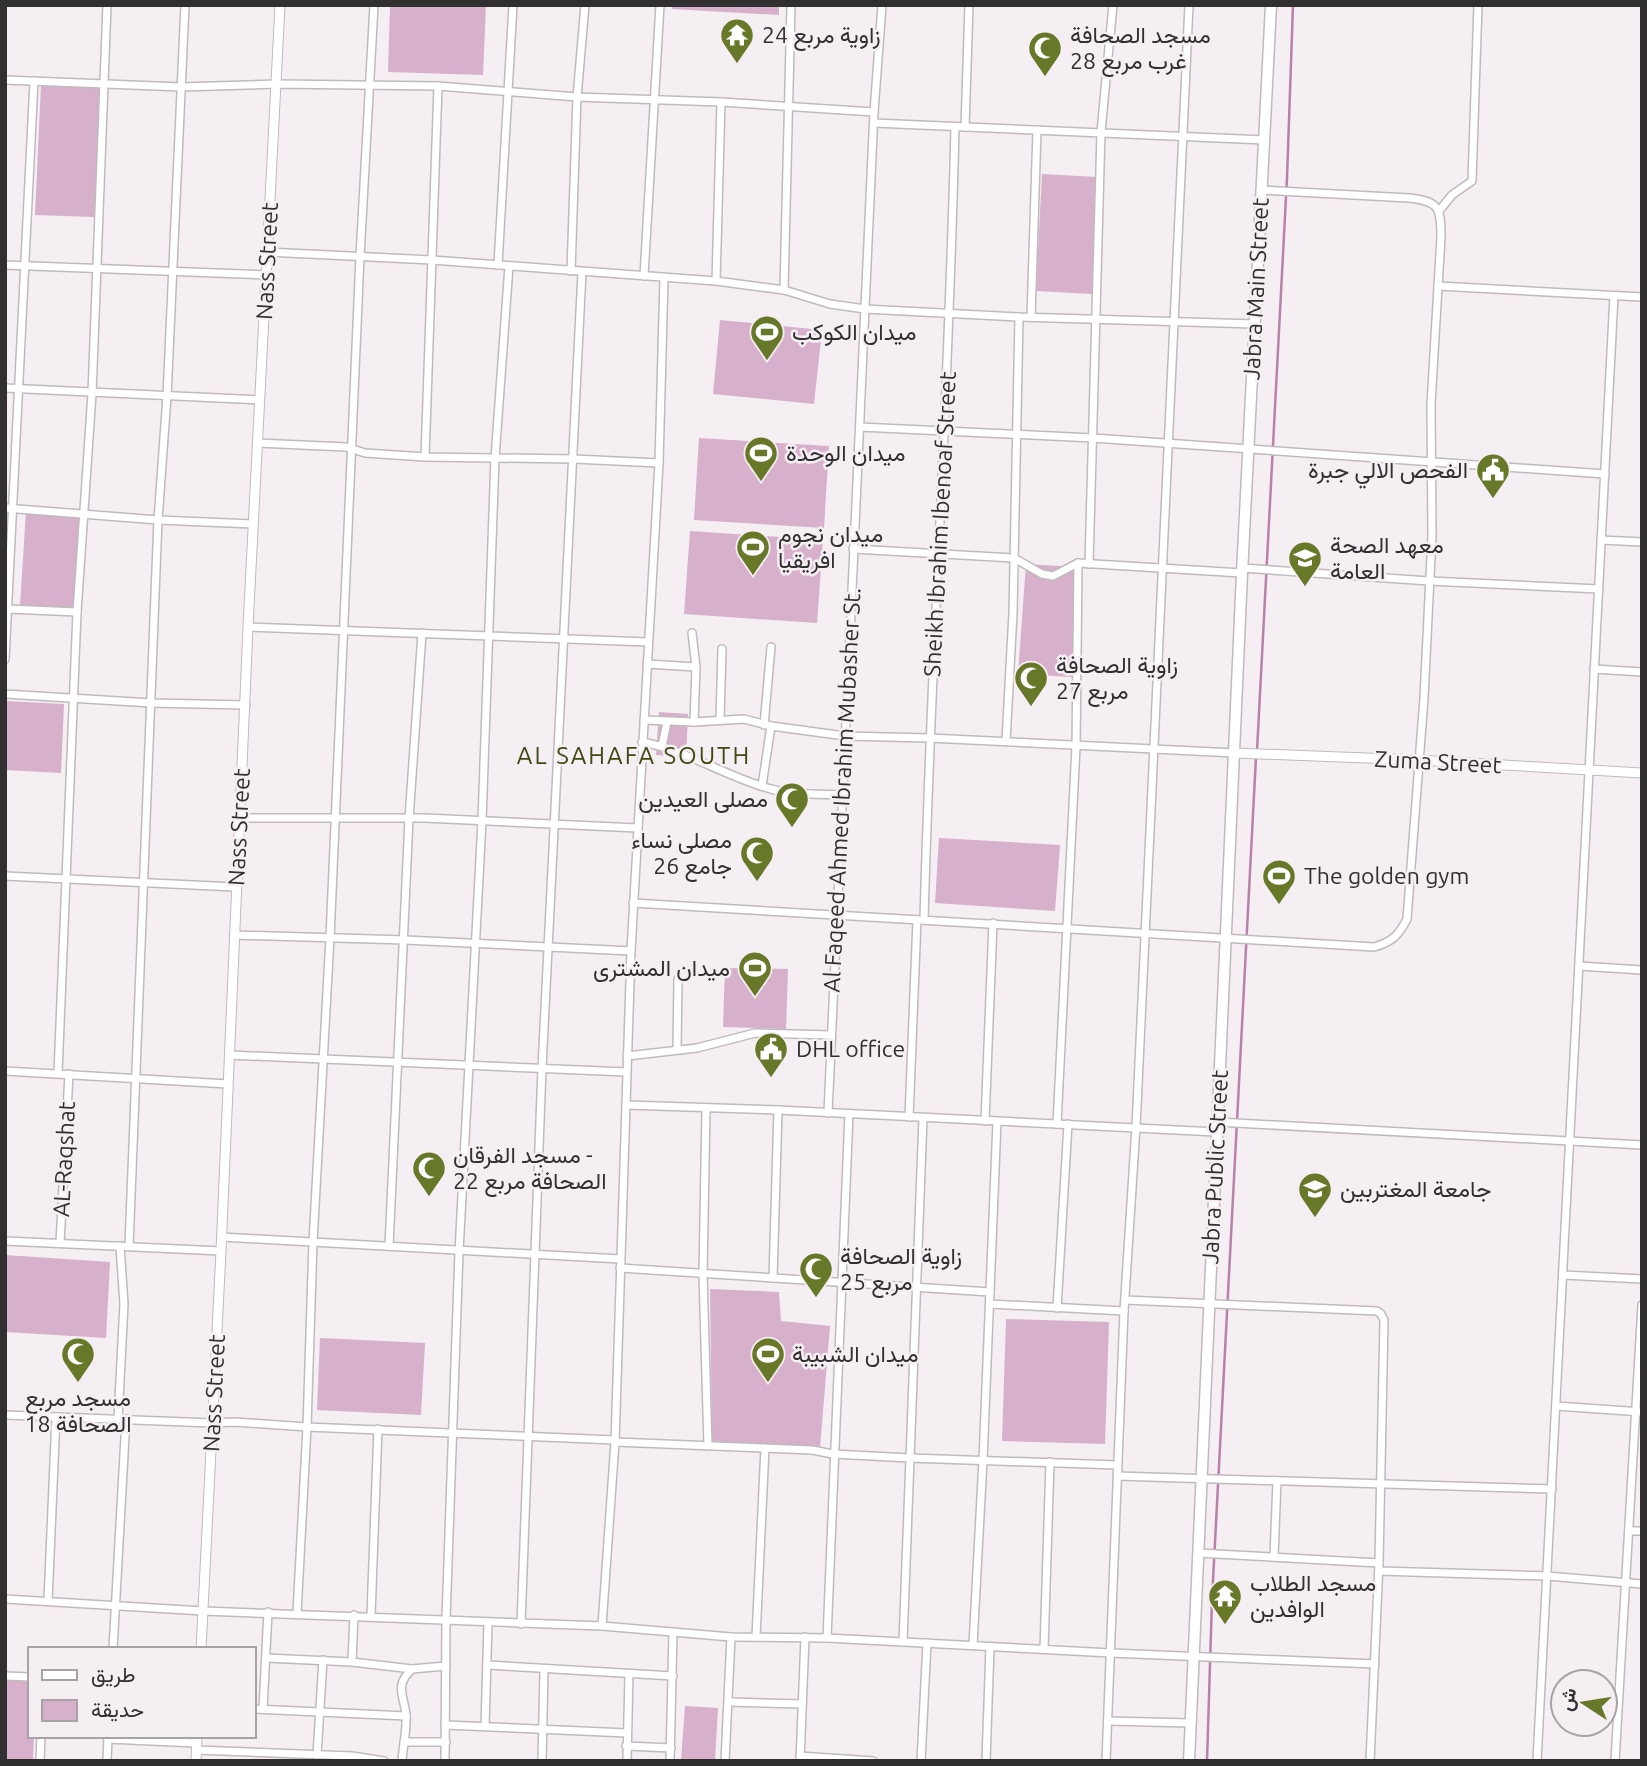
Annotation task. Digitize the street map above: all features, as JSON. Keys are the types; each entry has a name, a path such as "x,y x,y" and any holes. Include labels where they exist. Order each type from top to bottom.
{"main road":[{"name":"Jabra Main Street","path":"1242,570 1271,5"},
{"name":"Jabra Public Street","path":"1189,1761 1242,570"}],"street":[{"path":"58,1073 77,612 92,394 107,5"},
{"path":"113,1647 122,1419 125,1246 185,5"},
{"name":"Nass Street","path":"201,1647 248,627 280,5"},
{"path":"297,1613 374,5"},
{"path":"498,265 513,5"},
{"path":"571,271 578,97 585,5"},
{"path":"644,276 660,5"},
{"path":"784,290 791,5"},
{"name":"Al Faqeed Ahmed Ibrahim Mubasher St.","path":"828,1113 874,112 882,5"},
{"path":"965,127 969,5"},
{"path":"1088,564 1101,132 1113,5"},
{"path":"1106,1761 1124,1311 1136,1127 1189,5"},
{"path":"1439,211 1452,195 1472,181 1478,5"},
{"path":"5,80 181,87 277,84 438,86 578,97 721,102 874,112"},
{"path":"5,659 9,508 20,388 34,81"},
{"path":"425,457 438,86"},
{"path":"716,281 721,102"},
{"path":"874,124 1264,140"},
{"name":"Sheikh Ibrahim Ibenoaf Street","path":"909,1117 951,315 955,127"},
{"path":"1031,317 1037,130"},
{"path":"633,904 1226,936 1374,947 1388,943 1400,933 1407,919 1433,536 1433,353 1441,237 1439,211 1430,201 1409,198 1261,190"},
{"path":"267,253 432,260 716,281 784,290 830,304 865,309 951,315 1255,324"},
{"path":"5,265 266,275"},
{"path":"446,1761 446,1619 459,1252 482,821 495,458 509,266"},
{"path":"521,1623 542,1068 582,272"},
{"path":"602,1626 614,1441 633,904 659,463 664,278"},
{"path":"1438,286 1642,297"},
{"path":"1537,1761 1614,296"},
{"path":"1006,741 1018,435 1019,317"},
{"path":"5,388 259,400"},
{"path":"860,427 1093,438 1605,474"},
{"path":"257,443 425,457 659,463"},
{"path":"9,508 158,520 253,524"},
{"path":"1601,540 1642,542"},
{"path":"853,549 1014,558 1042,574 1054,576 1078,563 1598,589"},
{"path":"1057,1124 1076,747 1078,563"},
{"path":"8,609 77,612"},
{"path":"248,627 648,642"},
{"path":"389,1246 409,819 422,633"},
{"path":"692,634 696,667 694,722"},
{"path":"762,786 771,647"},
{"path":"720,720 722,649"},
{"path":"647,664 696,667"},
{"path":"1594,669 1642,671"},
{"path":"5,695 246,705"},
{"path":"644,720 694,722 744,719 845,736 1235,753"},
{"path":"662,746 667,722"},
{"path":"642,742 662,746 762,786 787,791 842,795"},
{"name":"Zuma Street","path":"1235,753 1642,773"},
{"path":"239,818 409,819 637,828"},
{"path":"5,876 236,887"},
{"path":"985,1121 993,923"},
{"path":"234,935 631,951"},
{"path":"1579,967 1642,970"},
{"path":"677,1050 678,979"},
{"path":"627,1056 702,1047 755,1034 831,1035"},
{"path":"229,1055 626,1072"},
{"path":"5,1071 228,1084"},
{"name":"AL-Raqshat","path":"60,1243 69,1074"},
{"path":"626,1105 997,1122 1217,1127 1642,1145"},
{"path":"706,1109 702,1274 708,1446"},
{"path":"773,1278 778,1110"},
{"path":"827,1638 849,1114"},
{"path":"903,1642 923,1118"},
{"path":"973,1646 984,1460 997,1122"},
{"path":"1058,1308 1068,1124"},
{"path":"221,1237 621,1259"},
{"path":"5,1241 221,1251"},
{"path":"620,1268 990,1292"},
{"path":"1563,1275 1642,1279"},
{"path":"1125,1300 1377,1311 1381,1314 1384,1320 1379,1567 1370,1761"},
{"path":"990,1304 1124,1311"},
{"path":"1615,1761 1639,1412 1642,1305"},
{"path":"1556,1406 1639,1412"},
{"path":"5,1415 235,1422 812,1450 834,1454 910,1458 1117,1465"},
{"path":"48,1601 56,1417"},
{"path":"371,1615 378,1429"},
{"path":"756,1637 765,1448"},
{"path":"1044,1650 1050,1462"},
{"path":"1117,1476 1552,1489"},
{"path":"1274,1557 1277,1481"},
{"path":"1629,1531 1642,1531"},
{"path":"1198,1553 1642,1584"},
{"path":"5,1599 203,1611 371,1615 488,1623 602,1626 731,1637 804,1637 1375,1664"},
{"path":"263,1709 268,1612"},
{"path":"352,1662 354,1615"},
{"path":"485,1726 488,1623"},
{"path":"670,1761 673,1632"},
{"path":"725,1761 731,1637"},
{"path":"804,1637 800,1758 873,1761"},
{"path":"921,1761 927,1643"},
{"path":"986,1761 990,1647"},
{"path":"266,1658 352,1662 412,1669 446,1666"},
{"path":"317,1755 323,1660"},
{"path":"487,1665 673,1676"},
{"path":"402,1761 406,1716 401,1692 403,1677 412,1669"},
{"path":"542,1761 544,1669"},
{"path":"627,1761 629,1674"},
{"path":"5,1676 28,1677"},
{"path":"729,1702 802,1704"},
{"path":"256,1709 406,1716"},
{"path":"1108,1721 1190,1723"},
{"path":"445,1725 627,1733"},
{"path":"40,1761 41,1738"},
{"path":"107,1761 108,1738"},
{"path":"123,1738 196,1743 263,1757 317,1755 384,1761"},
{"path":"404,1742 446,1742"},
{"path":"196,1743 196,1761"},
{"path":"626,1746 671,1748"}],"green space":[{"path":"390,5 486,5 483,75 388,72"},
{"path":"672,5 779,5 779,15 672,9"},
{"path":"41,85 101,87 95,217 35,215"},
{"path":"1042,174 1097,177 1092,294 1036,291"},
{"name":"ميدان الكوكب","path":"720,320 822,330 814,404 713,394"},
{"name":"ميدان الوحدة","path":"699,438 829,446 824,528 694,520"},
{"path":"26,511 86,515 80,610 20,606"},
{"name":"ميدان نجوم افريقيا","path":"690,531 823,540 817,623 684,614"},
{"path":"1026,564 1077,567 1072,677 1018,674"},
{"path":"5,701 64,704 61,773 5,770"},
{"path":"659,712 688,714 686,757 656,755"},
{"path":"939,838 1060,845 1055,911 935,903"},
{"name":"ميدان المشترى","path":"725,968 788,969 786,1029 723,1027"},
{"path":"5,1255 110,1262 106,1338 5,1332"},
{"name":"ميدان الشبيبة","path":"710,1289 779,1292 781,1321 830,1326 820,1448 712,1442"},
{"path":"1006,1319 1109,1322 1105,1444 1002,1441"},
{"path":"320,1338 425,1343 421,1415 317,1410"},
{"path":"5,1679 28,1679 28,1738 34,1738 33,1761 5,1761"},
{"path":"685,1706 718,1708 715,1761 681,1761"}],"waterway":[{"path":"1257,751 1287,178 1293,5"},
{"path":"1207,1761 1212,1600 1256,757"}],"place":[{"name":"زاوية مربع 24","path":"737,65"},
{"name":"مسجد الصحافة غرب مربع 28","path":"1045,78"},
{"name":"ميدان الكوكب","path":"767,362"},
{"name":"ميدان الوحدة","path":"761,483"},
{"name":"الفحص الالي جبرة","path":"1493,500"},
{"name":"ميدان نجوم افريقيا","path":"753,577"},
{"name":"معهد الصحة العامة","path":"1305,588"},
{"name":"زاوية الصحافة مربع 27","path":"1031,708"},
{"name":"مصلى العيدين","path":"792,829"},
{"name":"مصلى نساء جامع 26","path":"757,883"},
{"name":"The golden gym","path":"1279,906"},
{"name":"ميدان المشترى","path":"755,998"},
{"name":"DHL office","path":"771,1079"},
{"name":"مسجد الفرقان - الصحافة مربع 22","path":"429,1198"},
{"name":"جامعة المغتربين","path":"1315,1219"},
{"name":"زاوية الصحافة مربع 25","path":"816,1299"},
{"name":"مسجد مربع 18 الصحافة","path":"78,1384"},
{"name":"ميدان الشبيبة","path":"768,1384"},
{"name":"مسجد الطلاب الوافدين","path":"1225,1626"}],"district":[{"name":"AL SAHAFA SOUTH","path":"634,756"}]}
